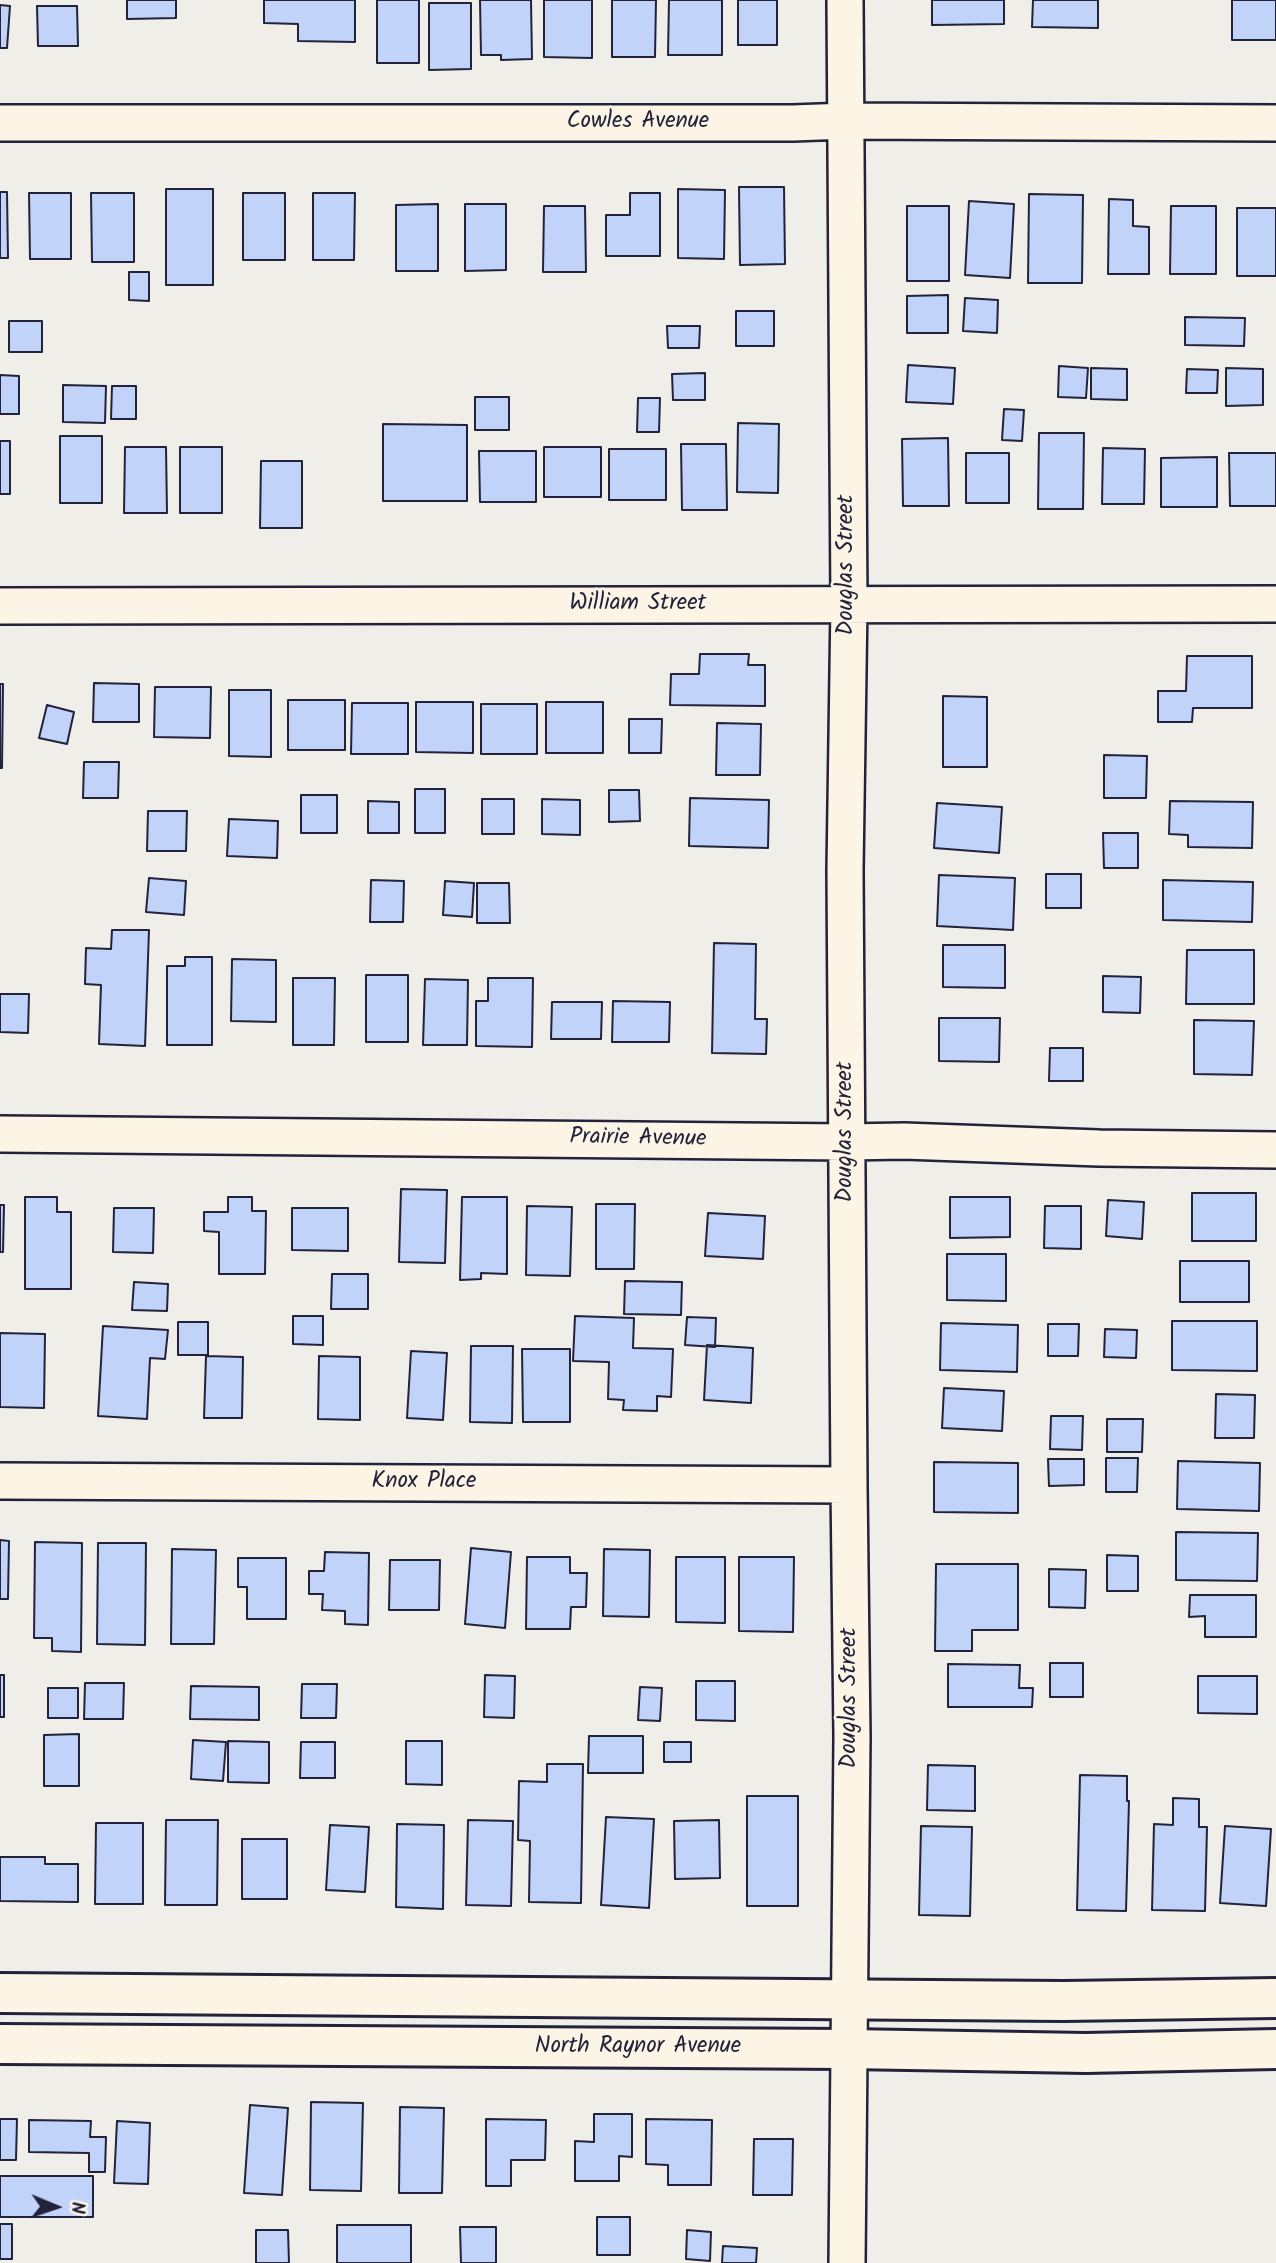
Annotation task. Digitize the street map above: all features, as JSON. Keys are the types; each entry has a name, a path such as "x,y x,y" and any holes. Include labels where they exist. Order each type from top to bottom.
{"main road":[{"path":"0,1993 1064,2001 1276,1998"},
{"name":"North Raynor Avenue","path":"0,2044 1086,2053 1276,2049"}],"street":[{"name":"Douglas Street","path":"845,0 849,604 845,870 852,1737 847,2263"},
{"name":"Cowles Avenue","path":"0,123 1276,123"},
{"name":"William Street","path":"0,606 1276,604"},
{"name":"Prairie Avenue","path":"0,1133 904,1141 1099,1148 1276,1150"},
{"name":"Knox Place","path":"0,1481 849,1485"}],"building":[{"path":"127,0 176,0 176,18 127,19"},
{"path":"264,0 355,0 355,42 298,41 298,24 264,23"},
{"path":"377,0 419,0 419,63 377,63"},
{"path":"480,0 531,0 532,59 501,60 501,55 481,55"},
{"path":"544,0 592,0 592,58 544,57"},
{"path":"612,0 656,0 655,57 612,57"},
{"path":"669,0 722,0 722,55 668,55"},
{"path":"738,0 777,0 777,45 738,45"},
{"path":"932,0 1004,0 1004,24 932,25"},
{"path":"1033,0 1098,0 1098,28 1032,27"},
{"path":"1232,0 1276,0 1276,40 1232,40"},
{"path":"429,3 471,3 471,69 429,70"},
{"path":"0,5 10,6 7,48 0,48"},
{"path":"37,6 77,6 78,46 38,46"},
{"path":"739,187 784,187 785,264 740,265"},
{"path":"166,189 213,189 213,285 166,285"},
{"path":"678,189 725,190 724,259 678,258"},
{"path":"0,192 7,192 8,258 0,258"},
{"path":"29,193 71,193 71,259 30,259"},
{"path":"91,193 134,193 134,262 92,262"},
{"path":"243,193 285,193 285,260 243,260"},
{"path":"313,193 355,193 354,260 313,260"},
{"path":"630,193 660,193 660,256 606,256 606,215 630,215"},
{"path":"1029,194 1083,195 1082,283 1028,283"},
{"path":"1109,199 1133,200 1133,226 1149,227 1149,274 1108,274"},
{"path":"969,201 1014,204 1010,278 965,275"},
{"path":"438,204 438,271 396,271 396,205"},
{"path":"465,204 506,204 506,270 465,271"},
{"path":"544,206 585,206 586,272 543,272"},
{"path":"907,206 949,206 949,281 907,281"},
{"path":"1171,206 1216,206 1216,274 1170,274"},
{"path":"1237,208 1276,208 1276,276 1237,276"},
{"path":"129,272 149,272 149,301 129,300"},
{"path":"948,295 948,333 907,333 907,296"},
{"path":"965,298 998,300 997,333 963,331"},
{"path":"736,311 774,311 774,346 736,346"},
{"path":"1185,317 1245,318 1244,346 1185,345"},
{"path":"9,321 42,321 42,352 9,352"},
{"path":"667,326 700,326 699,348 668,348"},
{"path":"908,365 955,368 953,404 906,402"},
{"path":"1059,366 1088,368 1086,398 1058,397"},
{"path":"1091,368 1127,369 1127,400 1091,399"},
{"path":"1226,368 1263,369 1263,405 1226,406"},
{"path":"1187,369 1218,370 1217,393 1186,393"},
{"path":"705,373 705,400 673,400 672,374"},
{"path":"0,375 19,376 19,414 0,414"},
{"path":"63,385 106,386 105,423 63,422"},
{"path":"112,386 136,386 136,419 111,419"},
{"path":"475,397 509,397 509,430 475,430"},
{"path":"638,398 660,398 659,432 637,432"},
{"path":"1004,409 1024,410 1022,441 1002,440"},
{"path":"738,423 779,424 778,493 737,492"},
{"path":"383,424 467,425 467,501 383,501"},
{"path":"1039,433 1084,433 1083,509 1038,509"},
{"path":"60,436 102,436 102,503 60,503"},
{"path":"948,438 949,506 903,506 902,439"},
{"path":"0,441 10,441 10,494 0,494"},
{"path":"681,444 726,444 727,510 682,510"},
{"path":"125,447 166,447 167,513 124,513"},
{"path":"180,447 222,447 222,513 180,513"},
{"path":"544,447 601,447 601,497 544,497"},
{"path":"1103,448 1145,449 1144,504 1102,504"},
{"path":"609,449 666,449 666,500 609,500"},
{"path":"479,451 536,451 536,502 480,502"},
{"path":"966,453 1009,453 1009,503 966,503"},
{"path":"1229,453 1276,453 1276,506 1230,506"},
{"path":"1217,457 1217,507 1161,507 1161,458"},
{"path":"261,461 302,461 302,528 260,528"},
{"path":"700,654 749,654 748,665 765,665 765,706 670,705 671,674 699,674"},
{"path":"1187,656 1252,656 1252,708 1193,708 1192,722 1158,722 1158,691 1186,691"},
{"path":"94,683 139,684 139,722 93,722"},
{"path":"0,684 3,684 2,768 0,768"},
{"path":"155,687 211,687 210,738 154,737"},
{"path":"229,690 271,690 271,757 229,756"},
{"path":"943,696 987,697 987,767 943,767"},
{"path":"288,700 345,700 345,750 288,750"},
{"path":"416,702 473,702 473,753 416,752"},
{"path":"546,702 603,702 603,753 546,753"},
{"path":"352,703 408,703 408,754 351,754"},
{"path":"481,704 537,704 537,754 481,754"},
{"path":"47,705 74,712 67,744 39,738"},
{"path":"629,719 662,719 661,753 629,753"},
{"path":"717,723 761,724 760,775 716,775"},
{"path":"1104,755 1147,756 1146,798 1104,798"},
{"path":"84,762 119,762 118,798 83,798"},
{"path":"415,789 445,789 445,833 415,833"},
{"path":"609,790 639,790 640,821 609,822"},
{"path":"301,795 337,795 337,833 301,833"},
{"path":"690,798 769,800 768,848 689,846"},
{"path":"482,799 514,799 514,834 482,834"},
{"path":"542,799 580,800 580,835 542,834"},
{"path":"368,801 399,802 399,833 368,833"},
{"path":"1170,801 1253,802 1252,848 1188,847 1188,835 1169,834"},
{"path":"937,803 1002,807 999,853 934,848"},
{"path":"148,811 187,811 186,851 147,851"},
{"path":"229,819 278,821 277,858 227,856"},
{"path":"1103,833 1138,833 1138,868 1104,868"},
{"path":"1046,874 1081,874 1081,908 1046,908"},
{"path":"939,875 1015,878 1013,930 937,926"},
{"path":"149,878 186,881 184,915 146,912"},
{"path":"371,880 404,881 403,922 370,922"},
{"path":"1163,880 1253,882 1252,922 1163,920"},
{"path":"445,881 474,883 472,917 443,915"},
{"path":"477,883 509,883 510,923 477,923"},
{"path":"112,930 149,930 145,1046 99,1044 101,985 85,984 86,948 111,949"},
{"path":"714,943 756,944 755,1019 767,1019 766,1054 712,1053"},
{"path":"943,945 1005,945 1005,988 943,987"},
{"path":"1187,950 1254,950 1254,1004 1186,1004"},
{"path":"185,957 212,957 212,1045 167,1045 167,966 185,966"},
{"path":"232,959 276,960 276,1022 231,1021"},
{"path":"366,975 408,975 408,1042 366,1042"},
{"path":"1103,976 1141,977 1140,1013 1103,1012"},
{"path":"293,978 335,978 334,1045 293,1045"},
{"path":"488,978 533,978 532,1047 476,1046 476,1001 488,1001"},
{"path":"425,979 468,980 467,1045 423,1045"},
{"path":"0,994 29,994 28,1033 0,1032"},
{"path":"613,1001 670,1002 669,1042 612,1042"},
{"path":"552,1002 602,1002 601,1039 551,1039"},
{"path":"939,1018 1000,1018 999,1062 939,1061"},
{"path":"1194,1020 1254,1021 1252,1075 1194,1074"},
{"path":"1050,1048 1083,1048 1083,1081 1049,1081"},
{"path":"401,1189 447,1190 445,1263 399,1262"},
{"path":"1192,1193 1256,1193 1256,1241 1192,1241"},
{"path":"25,1197 57,1197 57,1212 71,1212 71,1289 25,1289"},
{"path":"228,1197 252,1197 252,1211 266,1211 265,1274 219,1274 219,1232 204,1231 204,1212 228,1212"},
{"path":"462,1197 507,1197 507,1274 481,1273 481,1279 460,1280"},
{"path":"950,1197 1010,1197 1010,1237 950,1238"},
{"path":"1108,1200 1144,1202 1142,1239 1106,1236"},
{"path":"596,1204 635,1204 634,1269 596,1269"},
{"path":"0,1205 4,1205 3,1252 0,1252"},
{"path":"527,1206 572,1207 570,1276 526,1275"},
{"path":"1045,1206 1081,1206 1081,1249 1044,1248"},
{"path":"114,1208 154,1208 153,1253 113,1252"},
{"path":"292,1208 348,1208 348,1251 292,1250"},
{"path":"708,1213 765,1216 763,1259 705,1256"},
{"path":"947,1254 1006,1254 1006,1301 947,1300"},
{"path":"1180,1261 1249,1261 1249,1302 1180,1302"},
{"path":"332,1274 368,1274 368,1309 331,1309"},
{"path":"625,1281 682,1282 681,1315 624,1314"},
{"path":"134,1282 168,1284 167,1311 132,1310"},
{"path":"293,1316 323,1316 323,1345 293,1344"},
{"path":"575,1316 634,1318 633,1348 673,1349 671,1397 657,1396 657,1411 623,1410 624,1400 608,1399 609,1362 573,1361"},
{"path":"687,1317 716,1318 715,1347 685,1345"},
{"path":"1172,1321 1257,1321 1257,1371 1172,1370"},
{"path":"178,1322 208,1322 208,1355 178,1355"},
{"path":"941,1323 1018,1325 1017,1372 940,1370"},
{"path":"1048,1324 1079,1324 1078,1356 1048,1356"},
{"path":"103,1326 168,1330 165,1359 150,1358 147,1419 98,1416"},
{"path":"1105,1329 1137,1330 1136,1358 1104,1357"},
{"path":"0,1333 45,1334 44,1408 0,1407"},
{"path":"707,1345 753,1348 751,1403 704,1400"},
{"path":"471,1346 513,1346 512,1423 470,1422"},
{"path":"522,1349 570,1349 570,1422 523,1422"},
{"path":"411,1351 447,1353 443,1420 407,1418"},
{"path":"206,1356 243,1357 242,1418 204,1418"},
{"path":"319,1356 360,1357 360,1420 318,1419"},
{"path":"944,1388 1004,1391 1002,1431 942,1428"},
{"path":"1216,1394 1255,1395 1254,1438 1215,1438"},
{"path":"1051,1416 1083,1416 1082,1450 1050,1449"},
{"path":"1107,1419 1143,1419 1142,1452 1107,1452"},
{"path":"1106,1458 1138,1458 1137,1492 1106,1492"},
{"path":"1048,1459 1084,1459 1084,1485 1049,1486"},
{"path":"1178,1461 1260,1463 1259,1511 1177,1509"},
{"path":"934,1462 1018,1463 1018,1513 934,1512"},
{"path":"1176,1532 1258,1533 1257,1581 1176,1580"},
{"path":"0,1540 9,1541 8,1599 0,1599"},
{"path":"35,1542 82,1543 81,1652 52,1651 52,1638 34,1638"},
{"path":"98,1543 146,1543 145,1645 97,1644"},
{"path":"471,1548 511,1552 505,1628 465,1624"},
{"path":"172,1549 216,1550 214,1644 171,1644"},
{"path":"604,1549 650,1550 649,1617 603,1616"},
{"path":"325,1552 369,1553 368,1625 345,1624 345,1611 322,1610 323,1594 309,1594 309,1571 324,1571"},
{"path":"1107,1555 1138,1556 1138,1591 1107,1591"},
{"path":"527,1557 570,1557 570,1573 587,1573 586,1607 571,1607 570,1629 526,1629"},
{"path":"676,1557 725,1557 725,1623 676,1622"},
{"path":"739,1557 794,1557 793,1632 739,1631"},
{"path":"238,1558 286,1558 286,1619 247,1619 247,1587 238,1587"},
{"path":"390,1560 440,1560 439,1610 389,1610"},
{"path":"936,1564 1018,1564 1018,1630 972,1630 972,1651 935,1651"},
{"path":"1049,1569 1086,1570 1085,1608 1049,1607"},
{"path":"1190,1595 1256,1595 1256,1637 1205,1637 1205,1616 1189,1617"},
{"path":"1050,1663 1083,1663 1083,1697 1050,1697"},
{"path":"948,1664 1020,1665 1019,1688 1033,1688 1032,1707 948,1707"},
{"path":"0,1675 4,1675 4,1717 0,1717"},
{"path":"485,1675 515,1676 514,1718 484,1717"},
{"path":"1198,1676 1257,1676 1257,1714 1198,1713"},
{"path":"696,1681 735,1681 735,1721 696,1720"},
{"path":"85,1683 124,1683 123,1719 84,1719"},
{"path":"302,1684 337,1684 336,1718 301,1718"},
{"path":"191,1686 259,1687 259,1720 190,1719"},
{"path":"640,1687 662,1688 660,1721 638,1720"},
{"path":"48,1688 78,1688 78,1718 48,1718"},
{"path":"79,1734 79,1786 44,1786 44,1735"},
{"path":"589,1736 643,1736 643,1773 588,1773"},
{"path":"193,1740 226,1742 223,1781 191,1779"},
{"path":"228,1741 269,1742 269,1783 228,1782"},
{"path":"406,1741 442,1741 442,1785 406,1784"},
{"path":"301,1742 335,1742 335,1778 300,1778"},
{"path":"664,1742 691,1742 691,1762 664,1762"},
{"path":"547,1764 583,1764 581,1903 529,1902 530,1841 518,1840 519,1781 547,1782"},
{"path":"928,1765 975,1766 975,1811 927,1810"},
{"path":"1080,1775 1127,1776 1129,1801 1126,1911 1077,1910"},
{"path":"747,1796 798,1796 798,1906 747,1906"},
{"path":"1173,1798 1199,1799 1199,1827 1207,1827 1205,1911 1152,1910 1154,1824 1173,1825"},
{"path":"606,1817 654,1819 649,1908 601,1905"},
{"path":"166,1820 218,1820 217,1905 165,1905"},
{"path":"468,1820 513,1821 511,1906 466,1905"},
{"path":"719,1820 720,1878 675,1879 674,1821"},
{"path":"96,1823 143,1823 143,1904 95,1904"},
{"path":"397,1824 444,1825 443,1909 396,1907"},
{"path":"330,1825 369,1827 365,1892 326,1890"},
{"path":"921,1826 972,1827 970,1916 919,1915"},
{"path":"1225,1826 1271,1829 1266,1906 1220,1903"},
{"path":"242,1839 287,1839 287,1899 242,1899"},
{"path":"0,1857 45,1857 45,1864 78,1864 78,1902 0,1901"},
{"path":"311,2102 363,2103 361,2191 310,2190"},
{"path":"250,2105 288,2108 282,2195 244,2193"},
{"path":"400,2107 444,2108 442,2193 399,2193"},
{"path":"594,2114 632,2114 632,2157 619,2156 619,2181 575,2181 575,2141 594,2142"},
{"path":"0,2119 17,2119 16,2160 0,2160"},
{"path":"486,2119 546,2120 545,2160 511,2160 511,2186 486,2186"},
{"path":"646,2119 712,2120 711,2185 668,2185 668,2165 646,2164"},
{"path":"29,2120 91,2121 90,2137 106,2137 105,2172 89,2172 89,2153 29,2152"},
{"path":"117,2121 150,2123 148,2184 114,2183"},
{"path":"754,2139 793,2139 792,2195 753,2195"},
{"path":"0,2176 93,2176 93,2217 0,2217"},
{"path":"597,2217 630,2217 630,2255 597,2255"},
{"path":"0,2224 12,2224 12,2259 0,2259"},
{"path":"337,2225 411,2225 411,2263 337,2263"},
{"path":"460,2227 496,2227 496,2263 461,2263"},
{"path":"256,2230 288,2230 289,2263 256,2263"},
{"path":"687,2230 711,2232 710,2261 686,2259"},
{"path":"723,2246 757,2248 756,2263 722,2263"}]}
